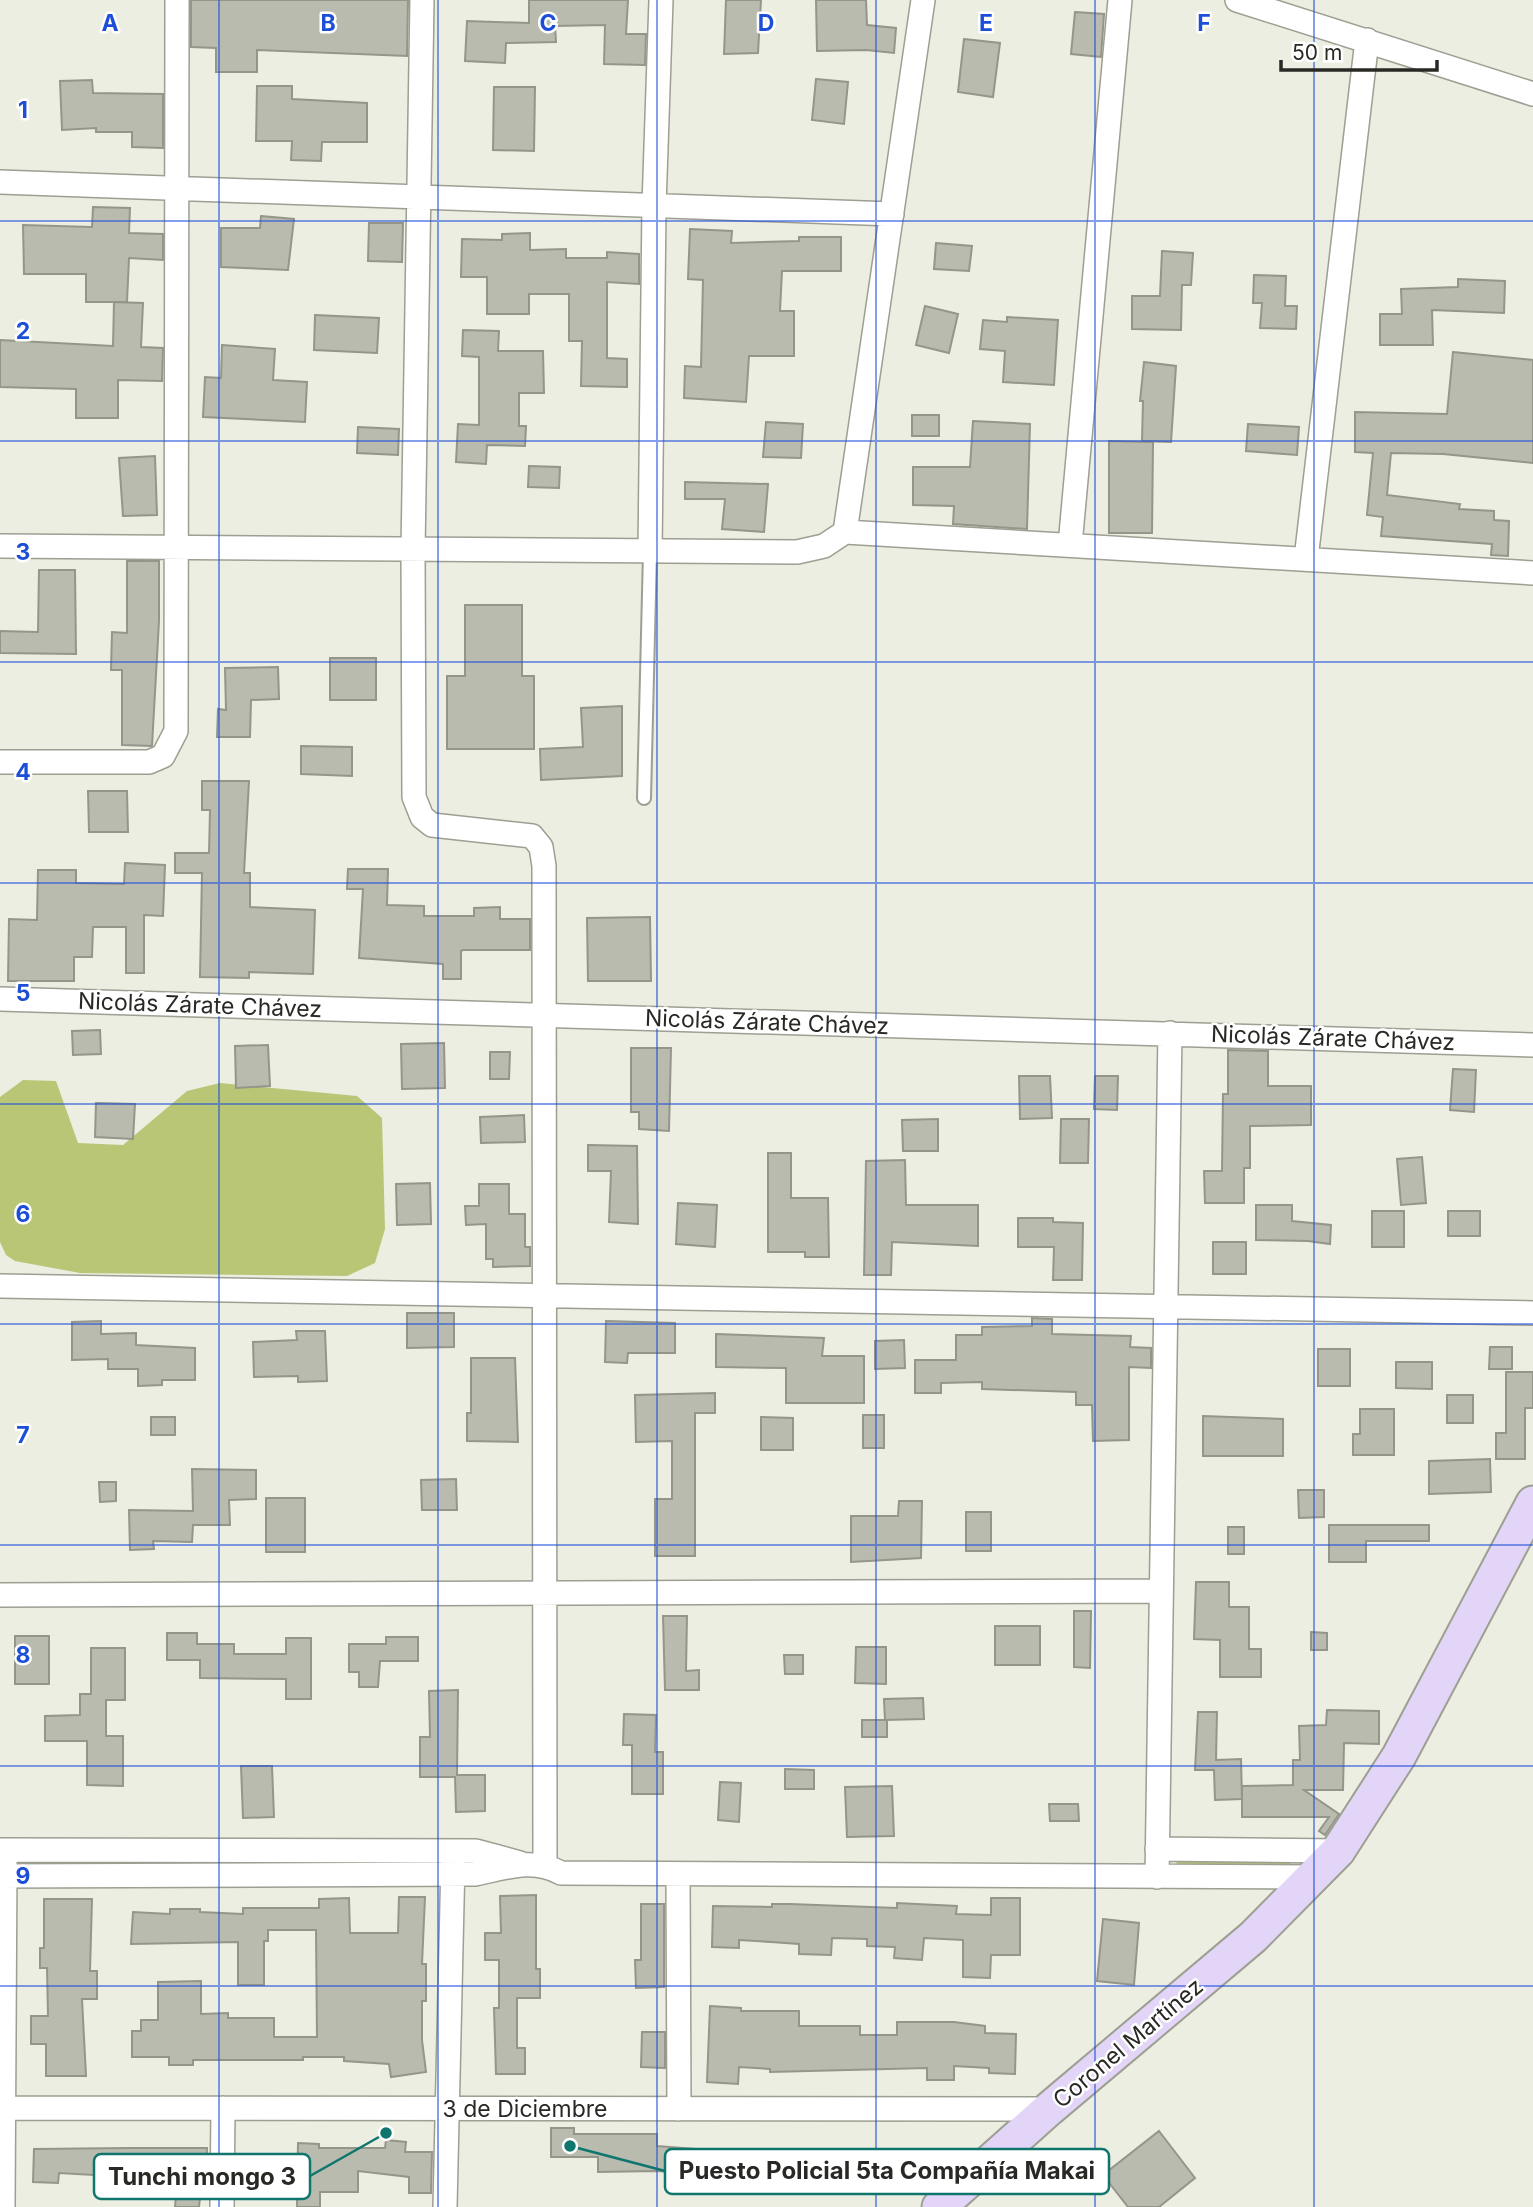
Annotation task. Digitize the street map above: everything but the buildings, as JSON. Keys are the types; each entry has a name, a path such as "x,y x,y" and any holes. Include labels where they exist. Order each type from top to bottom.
{"main road":[{"name":"Coronel Martínez","path":"939,2207 1049,2109 1180,2001 1314,1877 1338,1851 1399,1756 1530,1514"}],"street":[{"path":"0,762 149,762 163,756 176,731 174,189 177,0"},
{"path":"422,0 413,550 417,808 432,825 533,835 541,847 545,1016 546,1594 534,1864"},
{"path":"650,552 654,206 661,0"},
{"path":"845,532 923,0"},
{"path":"1070,545 1120,0"},
{"path":"1237,0 1533,94"},
{"path":"1306,559 1367,40"},
{"path":"0,182 892,214"},
{"path":"0,546 797,552 824,546 845,532 1533,573"},
{"name":"Nicolás Zárate Chávez","path":"0,999 1533,1045"},
{"path":"1157,1877 1170,1033"},
{"path":"0,1286 545,1293 1533,1313"},
{"path":"0,1595 1161,1591"},
{"path":"1157,1849 1338,1851"},
{"path":"3,2207 2,1850 476,1851 561,1873 678,1876 1314,1877"},
{"path":"445,2207 454,1851"},
{"path":"3,1876 475,1874 534,1864"},
{"path":"678,1876 679,2109"},
{"name":"3 de Diciembre","path":"2,2108 1049,2109"},
{"path":"222,2207 223,2108"}],"lane":[{"path":"644,798 650,552"}],"green space":[{"path":"23,1080 56,1081 78,1143 123,1145 187,1091 220,1083 357,1096 382,1118 385,1229 375,1263 347,1276 80,1273 15,1261 6,1255 0,1242 0,1097"},
{"path":"1176,1860 1290,1862 1290,1866 1177,1866"},
{"path":"23,1861 440,1861 440,1866 23,1866"}],"place":[{"name":"Tunchi mongo 3","path":"386,2133"},
{"name":"Puesto Policial 5ta Compañía Makai","path":"570,2146"}]}
